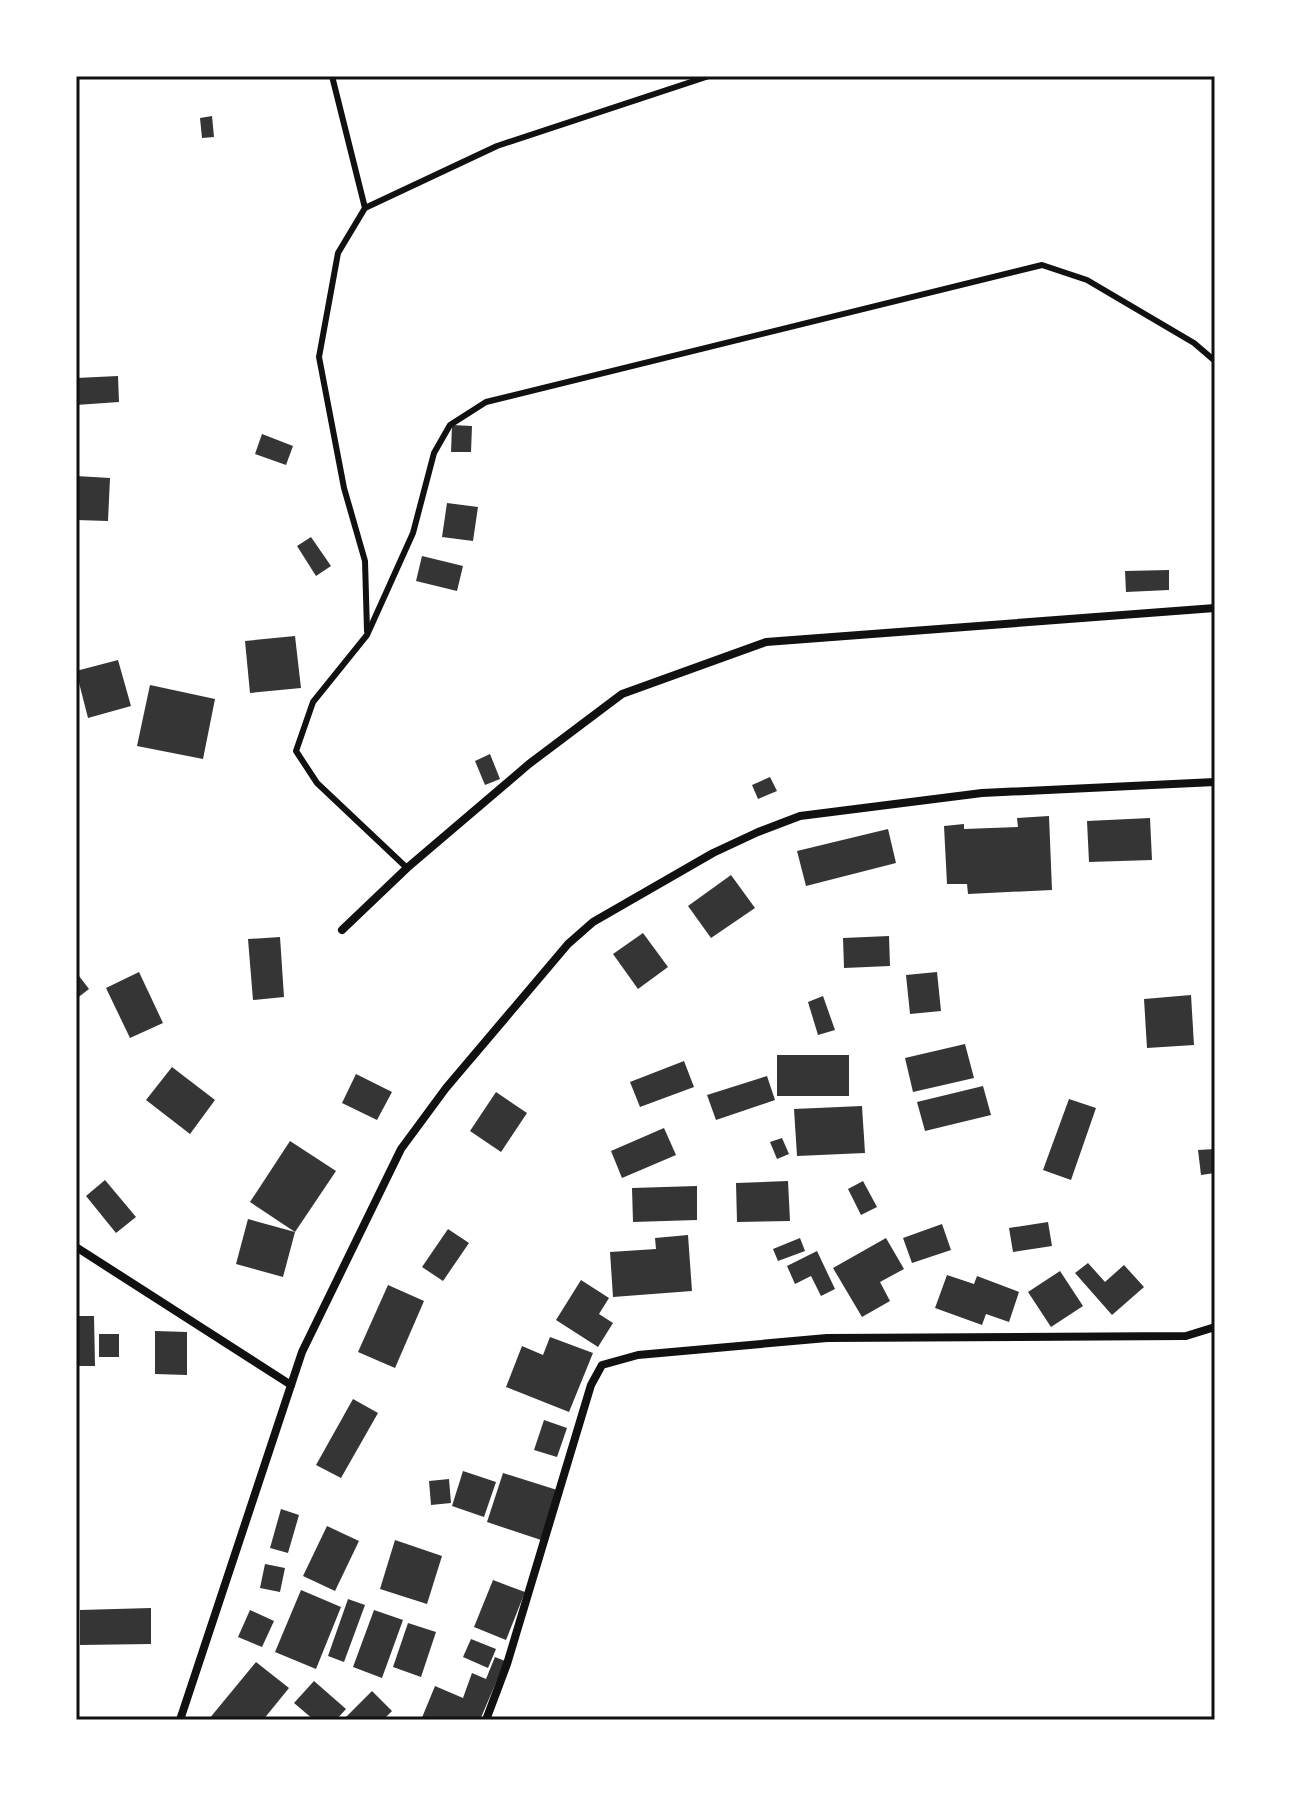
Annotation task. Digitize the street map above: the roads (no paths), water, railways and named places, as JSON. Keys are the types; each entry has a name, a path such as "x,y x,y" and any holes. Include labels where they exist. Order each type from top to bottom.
{"street":[{"path":"342,930 407,868 529,764 622,694 766,642 1215,608"},
{"path":"180,1720 302,1352 401,1149 467,1064 568,944 593,922 713,853 800,816 982,793 1215,782"},
{"path":"76,1247 291,1385"},
{"path":"486,1720 507,1664 591,1385 602,1365 638,1355 827,1338 1186,1336 1215,1327"}],"lane":[{"path":"332,76 365,208"},
{"path":"367,635 365,561 344,488 319,357 338,253 365,208 497,146 709,76"},
{"path":"407,868 317,783 296,751 313,702 367,635 413,533 434,453 450,425 486,402 1042,265 1087,280 1194,343 1215,361"}]}
